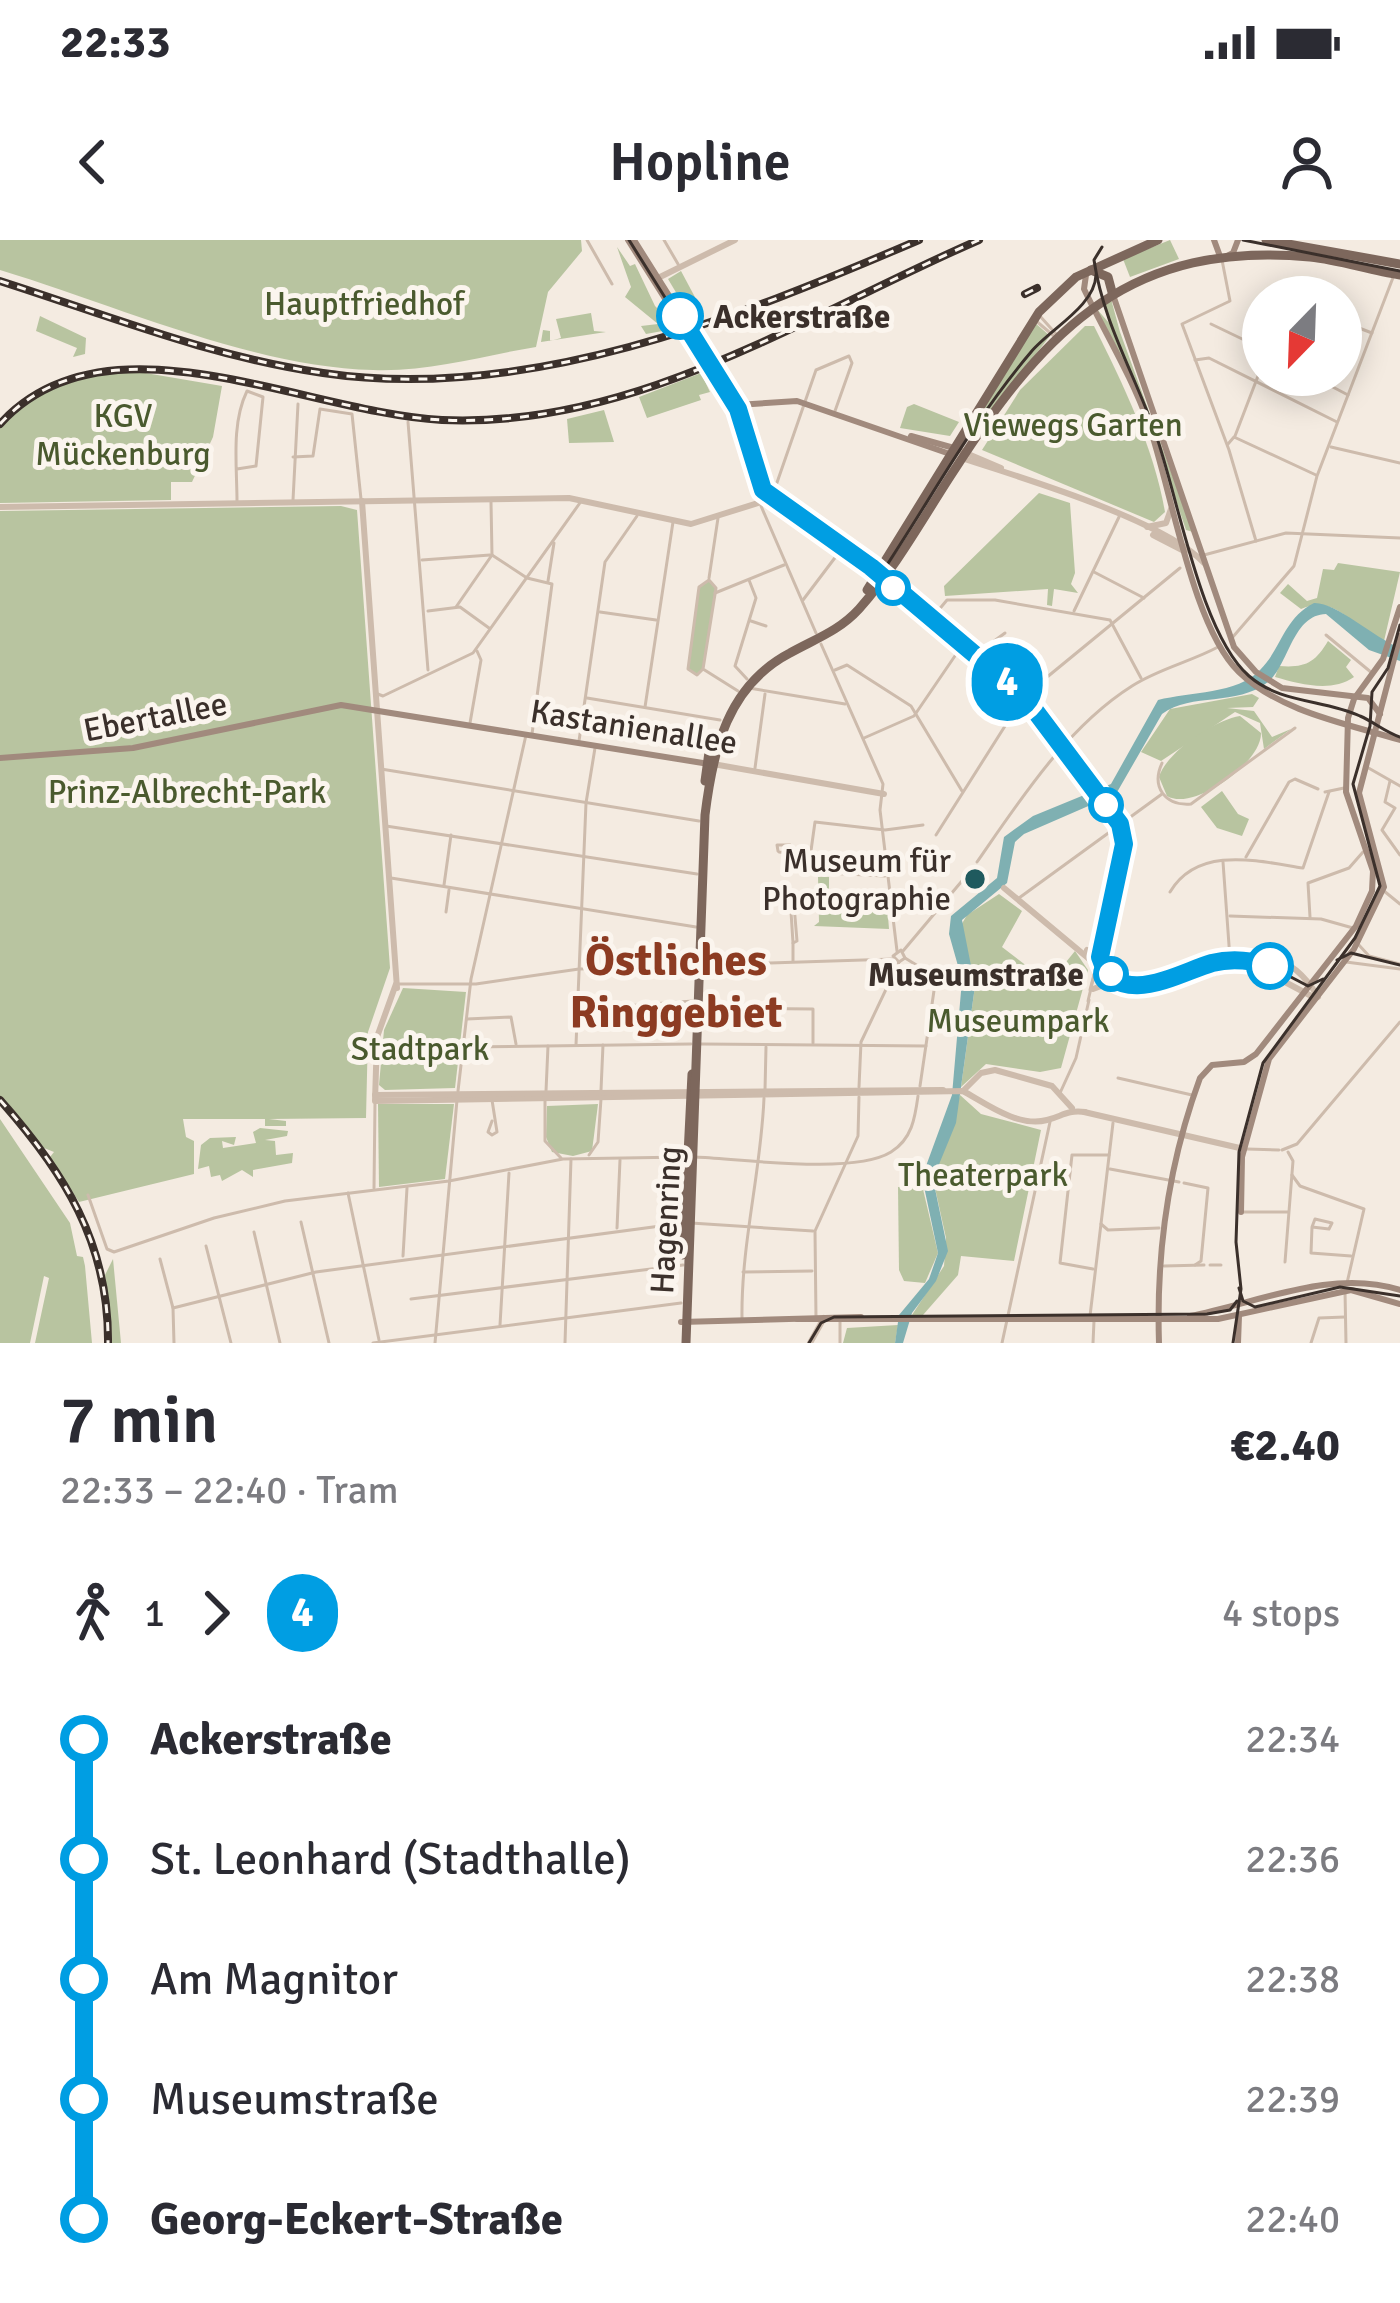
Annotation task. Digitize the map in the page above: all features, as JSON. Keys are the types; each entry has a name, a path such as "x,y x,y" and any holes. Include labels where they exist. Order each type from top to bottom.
{"main road":[{"path":"631,240 683,322"},
{"path":"700,966 699,821 720,720 744,683 773,656 818,637 879,577 958,453 1036,316 1089,271 1158,240"},
{"path":"1214,240 1221,259"},
{"path":"1266,240 1398,267"},
{"path":"1221,259 1235,243"},
{"path":"958,453 1021,374 1092,306 1117,289 1174,266 1221,259 1315,258 1398,267"},
{"path":"1089,271 1108,277 1117,289 1198,542 1194,555 1219,646 1265,691 1400,740"},
{"path":"1089,271 1083,286 1138,398 1171,500 1230,640 1256,672 1273,683 1310,694 1374,701 1380,718"},
{"path":"711,368 737,408 769,402 806,404 958,453"},
{"path":"1240,1212 1244,1149 1269,1060 1358,942 1383,890 1384,875 1360,810 1365,766 1395,667 1400,607"},
{"path":"1159,1343 1161,1227 1178,1182 1194,1095 1210,1066 1249,1060 1352,932 1371,895 1373,871 1346,788 1348,723 1356,696 1396,641"},
{"path":"1373,674 1395,667"},
{"path":"700,966 698,927 710,764 744,683"},
{"name":"Ebertallee","path":"0,758 133,748 319,708 375,709"},
{"name":"Kastanienallee","path":"375,709 710,764"},
{"name":"Hagenring","path":"683,1343 700,966"},
{"name":"Hagenring","path":"684,1322 681,1304 688,1222"},
{"path":"684,1322 1186,1317 1240,1311 1347,1288 1400,1290"},
{"path":"1347,1288 1400,1304"},
{"path":"1238,1343 1240,1311"}],"street":[{"path":"587,240 613,284"},
{"path":"664,240 679,266"},
{"path":"656,279 714,244 735,240"},
{"path":"1221,259 1230,301 1182,322 1256,541"},
{"path":"1362,364 1398,267"},
{"path":"1036,316 1057,337"},
{"path":"1211,324 1242,340"},
{"path":"1362,329 1374,333"},
{"path":"1194,360 1209,358 1242,375"},
{"path":"0,507 583,499 691,524 771,499 817,368 852,359 834,413"},
{"path":"237,469 256,467 263,397 245,392 237,469 237,503"},
{"path":"1227,444 1250,396"},
{"path":"1284,396 1339,423"},
{"path":"1230,640 1292,569 1317,476 1350,396"},
{"path":"293,502 298,404"},
{"path":"737,408 763,491 879,577"},
{"path":"293,457 314,456 320,409 354,416 396,984 375,1046 375,1190"},
{"path":"409,422 428,672"},
{"path":"1234,437 1317,476"},
{"path":"1329,447 1400,463"},
{"path":"958,453 1119,515 1194,555 1303,534 1400,538"},
{"path":"375,693 383,696 476,650 583,499"},
{"path":"456,607 492,554 491,500"},
{"path":"1142,527 1166,523 1171,500"},
{"path":"88,1196 107,1250 114,1252 232,1213 562,1159 846,1161 882,1156 903,1142 919,1092 936,977 902,953 886,876 880,810 884,794 760,506"},
{"path":"579,742 606,558 639,513"},
{"path":"1073,613 1119,515"},
{"path":"703,669 715,593 709,580 718,518"},
{"path":"645,707 674,520"},
{"path":"823,538 879,577 1024,696 1120,825 1124,838 1088,1001"},
{"path":"435,1343 471,984 529,734 552,598 548,582 554,541"},
{"path":"802,602 840,551"},
{"path":"419,560 492,554 527,578 548,582"},
{"path":"715,593 785,564"},
{"path":"936,835 1024,696 1180,568"},
{"path":"1093,572 1146,599"},
{"path":"709,580 699,587 688,664 692,674 703,669 766,692 847,704"},
{"path":"744,683 735,666 756,598 749,580"},
{"path":"929,621 944,602 994,599 1114,624 1142,680"},
{"path":"424,611 456,607 491,629"},
{"path":"598,612 658,620"},
{"path":"749,621 766,626"},
{"path":"974,656 1005,633"},
{"path":"1327,635 1373,674"},
{"path":"862,738 916,713 961,646"},
{"path":"977,862 1063,748 1115,697 1219,646"},
{"path":"470,724 481,660 476,650"},
{"path":"833,671 847,665 916,713 964,792"},
{"path":"755,770 766,692"},
{"path":"585,698 720,720"},
{"path":"1162,763 1157,779 1162,794 1175,804 1195,803 1295,728"},
{"path":"576,1046 586,803 596,745"},
{"name":"Kastanienallee","path":"710,764 884,794"},
{"path":"1365,766 1400,786"},
{"path":"380,769 699,821"},
{"path":"1245,859 1294,779 1324,791 1346,788"},
{"path":"1390,781 1385,802 1395,808 1382,830 1400,855"},
{"path":"1169,892 1197,867 1223,862 1245,859 1303,868 1324,791"},
{"path":"1018,898 1162,794"},
{"path":"886,876 809,872 816,820 885,830 923,825"},
{"path":"385,826 701,874"},
{"path":"446,912 452,834"},
{"path":"1310,918 1308,883 1349,868 1365,850"},
{"path":"791,853 809,855"},
{"path":"1223,862 1231,967"},
{"path":"810,1343 820,1320 815,1231 859,1132 860,1046 902,953 973,868"},
{"path":"388,878 698,927"},
{"path":"1004,888 1131,980 1152,983 1230,957 1277,963 1311,986 1318,998"},
{"path":"1383,890 1400,904"},
{"path":"793,943 797,941 793,893 790,896 794,963"},
{"path":"1230,916 1310,918 1352,932"},
{"path":"1067,936 1096,969 1130,990 1156,991 1231,967 1270,974 1304,996 1318,998"},
{"path":"1358,942 1364,953 1400,966"},
{"path":"1085,952 1098,958"},
{"path":"897,961 902,953"},
{"path":"396,984 471,984 579,969 897,961"},
{"path":"1344,962 1400,966"},
{"path":"1002,1343 1050,1119 1070,1071 1096,969"},
{"path":"1093,989 1112,982"},
{"path":"581,1023 602,1022 617,1007 814,1009 813,1046"},
{"path":"467,1019 513,1019 515,1046"},
{"path":"963,1091 981,1073 995,1070 1052,1086 1060,1097 1085,1112 1244,1149 1282,1150 1297,1144 1400,1022"},
{"path":"582,1158 598,1142 603,1045"},
{"path":"742,1319 742,1272 761,1160 766,1045"},
{"path":"548,1046 545,1142 562,1159"},
{"path":"464,1047 926,1046"},
{"path":"1052,1086 1070,1071"},
{"path":"1118,1078 1194,1095"},
{"path":"973,1096 974,1082"},
{"path":"375,1098 963,1091 985,1108 1050,1119 1085,1112"},
{"path":"457,1097 545,1096"},
{"path":"492,1100 492,1121"},
{"path":"1093,1343 1094,1269 1114,1119"},
{"path":"1282,1150 1292,1156 1286,1262"},
{"path":"1094,1269 1060,1263 1072,1155 1109,1155"},
{"path":"617,1231 620,1158"},
{"path":"565,1343 571,1159"},
{"path":"1108,1168 1208,1188 1201,1261 1195,1265"},
{"path":"500,1327 509,1170"},
{"path":"1292,1175 1298,1185 1364,1208 1347,1288 1346,1343"},
{"path":"403,1258 407,1187"},
{"path":"348,1193 376,1343 681,1304"},
{"path":"1240,1212 1290,1210"},
{"path":"1100,1221 1104,1230 1161,1227"},
{"path":"301,1222 329,1343"},
{"path":"173,1308 316,1272 688,1222 815,1231"},
{"path":"1312,1227 1311,1253 1353,1257"},
{"path":"254,1232 280,1343"},
{"path":"206,1246 231,1343"},
{"path":"160,1259 173,1308 174,1343"},
{"path":"410,1299 683,1265"},
{"path":"1158,1266 1221,1265"},
{"path":"742,1272 815,1271"},
{"path":"1311,1343 1316,1321 1345,1317"},
{"path":"840,1320 840,1343"}],"green space":[{"name":"Hauptfriedhof","path":"0,240 581,240 582,251 548,292 536,347 435,366 373,370 280,358 232,346 0,270"},
{"path":"1170,240 1179,259 1130,277 1123,259"},
{"path":"617,247 630,266 635,264 655,306 673,324 668,330 646,334 641,326 658,324 625,297 631,287"},
{"path":"681,271 704,314 693,321 668,279"},
{"path":"1111,299 1193,532 1186,530 1155,437 1096,308 1109,323 1104,302"},
{"path":"591,313 594,331 606,332 553,340 561,338 556,319"},
{"path":"40,316 86,338 85,354 73,357 77,348 36,331"},
{"path":"1034,322 1050,336 985,419 979,415"},
{"name":"Viewegs Garten","path":"1085,326 1094,326 1145,440 1165,512 1154,522 982,450 1020,390"},
{"name":"KGV Mückenburg","path":"122,369 222,386 213,437 192,482 171,482 171,500 0,503 0,428 26,404 55,387"},
{"path":"701,373 710,392 699,395 701,400 647,418 639,397"},
{"path":"914,404 959,422 950,436 900,428 907,407"},
{"path":"604,410 614,442 569,443 567,419"},
{"path":"1039,493 1070,503 1075,573 1071,584 1078,593 1054,589 1052,606 1047,605 1048,589 945,596 944,586"},
{"name":"Prinz-Albrecht-Park","path":"341,506 357,510 390,968 368,1032 366,1118 269,1119 286,1121 286,1126 265,1126 265,1119 183,1119 186,1137 194,1141 194,1174 79,1202 50,1157 54,1152 44,1148 0,1096 0,511"},
{"path":"1338,563 1400,572 1384,641 1335,609 1314,605 1301,609 1280,593 1288,584 1307,601 1317,598 1323,569 1334,570"},
{"path":"709,580 716,588 703,669 697,675 688,669 699,587"},
{"path":"1328,641 1351,660 1346,667 1354,677 1325,686 1275,677 1279,666 1303,665 1314,659"},
{"path":"1252,694 1259,698 1253,707 1227,708 1254,711 1272,737 1291,729 1264,749 1260,723 1235,712 1161,761 1141,752 1170,709"},
{"path":"1240,716 1261,733 1251,757 1209,791 1179,799 1167,796 1159,777 1172,757 1205,730"},
{"path":"1222,791 1238,814 1249,819 1242,836 1217,828 1201,807"},
{"path":"818,877 829,877 829,902 887,904 889,929 814,926 819,922"},
{"name":"Museumpark","path":"999,894 1022,911 1002,947 1049,983 1075,951 1088,970 1061,1068 1040,1072 986,1064 961,1087 975,986 960,927 967,915"},
{"name":"Stadtpark","path":"403,988 466,992 455,1088 385,1090 379,1085 384,1030"},
{"name":"Theaterpark","path":"960,1095 981,1114 1041,1130 1014,1261 961,1256 958,1275 923,1315 912,1315 944,1266 946,1238 933,1179"},
{"name":"Stadtpark","path":"378,1104 454,1104 445,1179 379,1187"},
{"path":"598,1104 592,1151 573,1156 552,1152 546,1137 547,1106"},
{"path":"0,1119 70,1223 77,1256 83,1257 85,1266 92,1343 35,1343 49,1278 44,1276 30,1343 0,1343"},
{"path":"260,1128 288,1131 287,1136 265,1140 275,1141 276,1155 293,1153 292,1163 253,1170 253,1177 242,1170 222,1181 220,1175 211,1177 209,1166 198,1169 201,1145 210,1138 236,1137 234,1145 222,1141 223,1148 256,1143 253,1132"},
{"path":"922,1185 938,1253 925,1283 904,1281 899,1270 898,1187"},
{"path":"113,1259 121,1343 111,1343 105,1275"},
{"path":"898,1325 895,1343 843,1343 847,1328"}],"water":[{"path":"1314,603 1333,608 1400,648 1400,661 1369,650 1326,614 1315,617 1298,631 1268,682 1242,694 1187,703 1162,714 1116,794 1024,834 1015,842 1007,883 962,920 975,986 956,1123 933,1179 948,1251 936,1281 912,1313 903,1343 895,1343 899,1315 929,1279 938,1253 922,1177 952,1095 962,980 949,934 951,916 997,878 1004,837 1033,816 1111,784 1158,700 1226,688 1251,678 1289,625"}],"tunnel":[{"path":"685,321 713,367"},
{"path":"681,324 709,369"}],"tram line":[{"path":"629,240 681,323"},
{"path":"1243,240 1400,271"},
{"path":"1102,247 1094,260 1104,305 1155,432 1204,597 1232,656 1249,676 1275,692 1346,711 1400,737"},
{"path":"887,587 883,571 972,431 1031,352 1088,297 1096,275"},
{"name":"4","path":"680,316 738,409 754,475 763,490 821,536 871,567 930,622 1024,696 1120,824 1124,844 1100,957 1104,969 1137,986 1150,986 1212,963 1250,961 1270,966"},
{"path":"712,367 739,411 763,490 868,565 1024,696 1120,823 1125,841 1100,957 1104,969 1144,986 1239,960 1270,966 1308,986 1323,979"},
{"path":"1233,1343 1241,1289 1236,1242 1239,1152 1263,1063 1355,938 1380,886 1353,784 1370,726 1372,692 1388,668 1400,625"},
{"path":"1337,960 1351,953 1400,965"},
{"path":"1239,1288 1243,1301 1255,1307 1340,1287 1400,1296"},
{"path":"809,1343 821,1323 834,1317 1207,1314 1230,1310 1237,1301"}],"railway":[{"path":"0,281 160,334 281,366 399,379 476,376 553,365 704,324 919,240"},
{"path":"0,424 44,390 95,373 150,369 442,420 513,418 583,406 652,387 719,361 979,240"},
{"path":"1025,294 1037,288"},
{"path":"0,1100 44,1154 78,1211 101,1273 108,1343"}],"place":[{"name":"Ackerstraße","path":"680,316"},
{"name":"Museum für Photographie","path":"975,879"},
{"name":"Museumstraße","path":"1111,974"}],"district":[{"name":"Östliches Ringgebiet","path":"676,985"}]}
